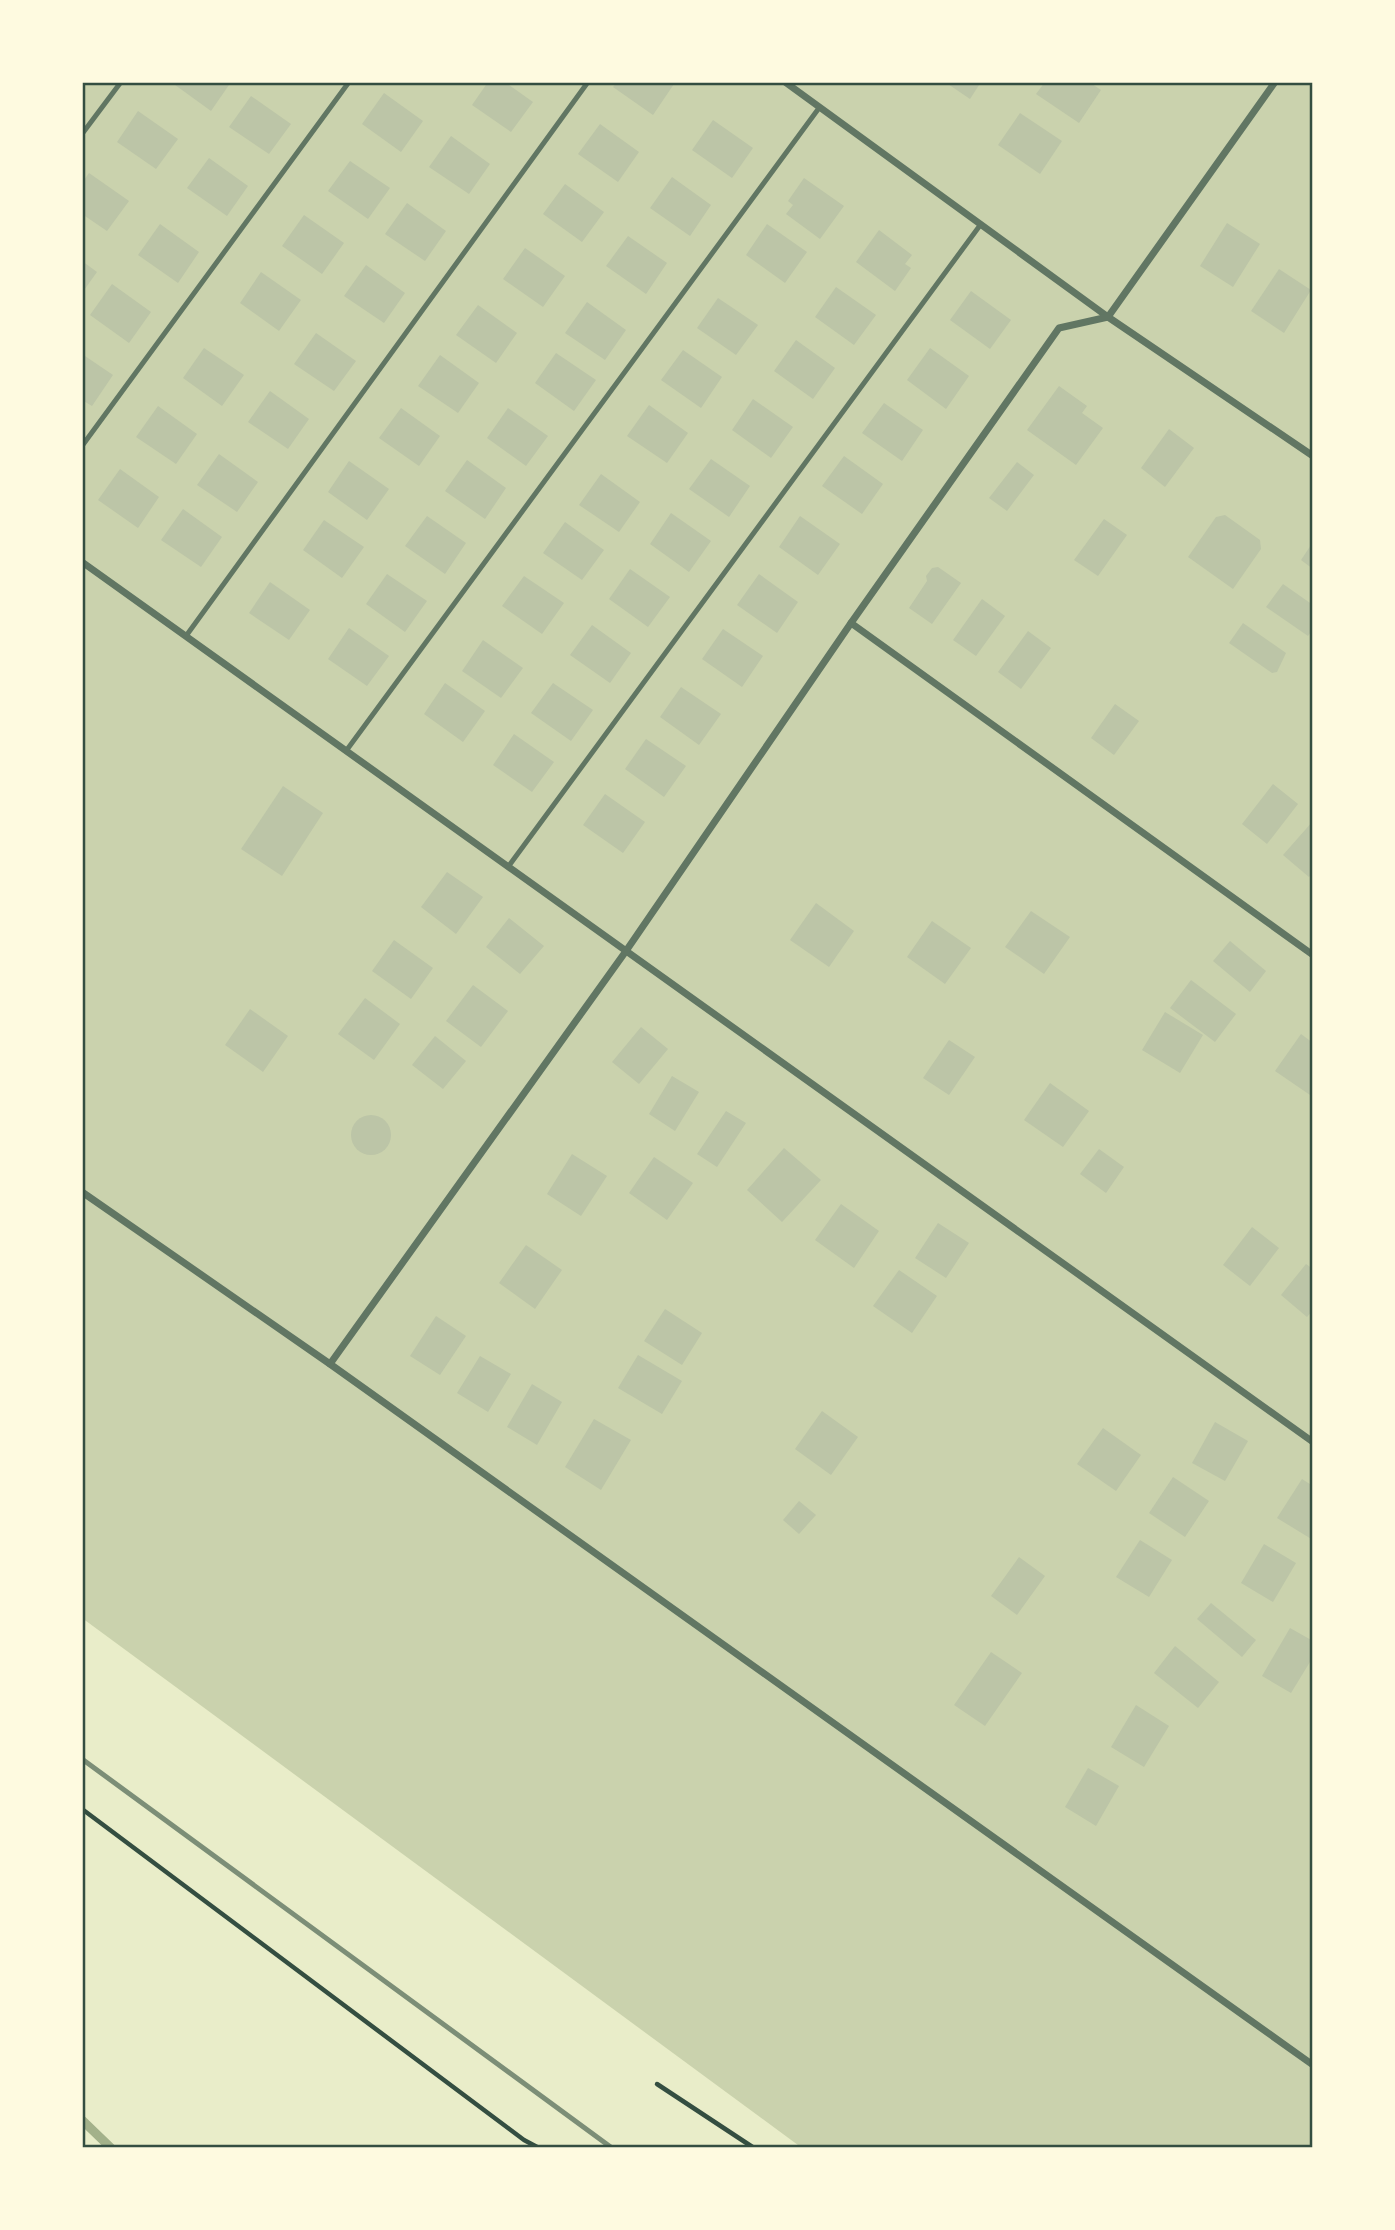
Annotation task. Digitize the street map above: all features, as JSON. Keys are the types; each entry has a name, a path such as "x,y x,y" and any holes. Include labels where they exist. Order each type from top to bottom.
{"street":[{"path":"785,82 1108,317 1313,456"},
{"path":"330,1363 626,951 851,623 1059,328 1108,317 1275,82"},
{"path":"82,562 1313,1442"},
{"path":"851,623 1313,955"},
{"path":"82,1192 330,1363 1313,2065"}],"lane":[{"path":"82,134 121,82"},
{"path":"82,446 349,82"},
{"path":"186,636 588,82"},
{"path":"346,751 819,108"},
{"path":"508,867 981,224"}],"path":[{"path":"82,1809 513,2132 539,2148"},
{"path":"657,2084 754,2148"}],"green space":[{"path":"82,82 1313,82 1313,2148 802,2148 82,1618"}],"building":[{"path":"171,82 231,82 211,111"},
{"path":"488,82 505,82 533,102 511,132 472,105"},
{"path":"617,82 674,84 653,115 613,87"},
{"path":"945,82 981,82 970,99"},
{"path":"1045,82 1089,82 1101,90 1079,123 1036,94"},
{"path":"384,93 423,121 401,152 362,124"},
{"path":"251,96 291,124 269,154 229,127"},
{"path":"138,111 178,139 156,169 117,142"},
{"path":"1020,113 1062,141 1040,174 998,145"},
{"path":"713,120 753,148 732,178 692,150"},
{"path":"600,124 639,152 618,182 578,154"},
{"path":"451,136 490,164 469,194 429,167"},
{"path":"209,158 248,186 227,216 187,188"},
{"path":"350,161 390,188 368,219 328,191"},
{"path":"89,173 129,201 107,231 82,214 82,183"},
{"path":"672,177 711,205 690,236 650,208"},
{"path":"804,178 844,206 820,239 786,214 793,205 788,201"},
{"path":"565,184 604,212 582,242 543,214"},
{"path":"407,203 446,231 425,261 385,234"},
{"path":"304,215 344,243 322,274 282,246"},
{"path":"1227,223 1260,244 1233,287 1200,266"},
{"path":"160,224 199,252 178,283 138,255"},
{"path":"767,224 807,252 785,283 746,255"},
{"path":"879,230 912,255 905,264 911,268 895,291 856,262"},
{"path":"628,236 667,263 646,294 606,266"},
{"path":"525,248 565,276 543,307 503,279"},
{"path":"82,261 97,272 82,293"},
{"path":"366,265 405,293 384,323 344,296"},
{"path":"1279,269 1311,290 1284,333 1251,311"},
{"path":"261,272 301,300 279,331 240,303"},
{"path":"112,284 151,312 129,343 90,315"},
{"path":"836,287 876,315 854,345 815,317"},
{"path":"971,291 1011,320 990,349 950,320"},
{"path":"718,298 758,325 736,355 697,328"},
{"path":"587,302 626,330 605,360 565,333"},
{"path":"478,305 517,333 496,363 456,335"},
{"path":"316,333 356,361 334,391 294,364"},
{"path":"796,340 835,368 813,399 774,371"},
{"path":"204,348 244,375 222,406 183,378"},
{"path":"930,348 969,376 946,409 907,380"},
{"path":"683,350 722,377 701,408 661,380"},
{"path":"556,353 596,380 574,411 535,383"},
{"path":"82,354 113,375 92,406 82,400"},
{"path":"440,355 479,383 458,413 418,386"},
{"path":"1059,386 1087,406 1082,413 1103,428 1076,465 1027,430"},
{"path":"270,391 309,419 288,449 248,422"},
{"path":"753,399 793,427 771,458 732,430"},
{"path":"884,403 923,430 902,461 862,433"},
{"path":"649,405 688,433 667,463 627,436"},
{"path":"158,406 197,434 176,464 136,437"},
{"path":"401,408 440,436 419,466 379,438"},
{"path":"508,408 548,436 526,466 487,438"},
{"path":"1169,429 1194,448 1165,487 1141,468"},
{"path":"219,454 258,482 237,512 197,485"},
{"path":"844,456 883,484 862,514 822,486"},
{"path":"711,459 750,486 729,517 689,489"},
{"path":"467,460 506,488 485,519 445,491"},
{"path":"349,461 389,489 367,520 328,492"},
{"path":"1017,462 1034,475 1007,511 989,498"},
{"path":"120,469 159,497 138,528 98,500"},
{"path":"601,474 640,502 619,532 579,505"},
{"path":"183,509 222,537 201,567 161,540"},
{"path":"671,513 711,541 689,572 650,544"},
{"path":"1225,515 1260,540 1261,549 1233,589 1188,557 1216,517"},
{"path":"427,516 466,543 445,574 405,546"},
{"path":"800,516 840,544 818,575 779,547"},
{"path":"1104,519 1127,535 1098,576 1074,560"},
{"path":"324,520 364,547 342,578 303,550"},
{"path":"565,522 604,550 582,580 543,553"},
{"path":"1313,542 1313,569 1301,560"},
{"path":"938,567 961,583 932,624 909,608 927,581 926,576 932,568"},
{"path":"630,569 670,597 648,627 609,599"},
{"path":"387,574 427,601 405,632 366,604"},
{"path":"759,574 798,602 777,633 737,605"},
{"path":"524,576 564,603 542,634 502,606"},
{"path":"270,582 310,610 289,640 249,613"},
{"path":"1283,584 1313,605 1313,629 1308,636 1266,607"},
{"path":"982,599 1005,616 976,656 953,640"},
{"path":"1243,623 1286,653 1277,672 1272,673 1229,643"},
{"path":"592,625 631,653 610,683 570,655"},
{"path":"349,628 389,656 367,686 328,659"},
{"path":"723,629 763,656 742,687 702,659"},
{"path":"1028,631 1051,648 1021,689 998,672"},
{"path":"483,640 523,668 501,698 462,671"},
{"path":"445,683 485,711 463,742 424,714"},
{"path":"553,683 593,710 571,741 531,713"},
{"path":"681,687 721,714 699,745 660,717"},
{"path":"1115,704 1139,721 1114,755 1091,738"},
{"path":"514,734 554,762 532,792 493,765"},
{"path":"646,739 686,766 664,797 625,769"},
{"path":"1273,784 1298,804 1267,844 1242,824"},
{"path":"283,786 323,813 282,876 241,849"},
{"path":"605,794 645,822 623,853 583,825"},
{"path":"1313,821 1313,872 1309,877 1283,855"},
{"path":"447,872 483,897 456,934 421,907"},
{"path":"816,903 854,931 829,967 790,940"},
{"path":"1031,911 1070,937 1044,974 1005,947"},
{"path":"509,918 544,946 520,974 486,947"},
{"path":"932,921 971,948 945,984 907,957"},
{"path":"394,940 433,968 411,999 372,971"},
{"path":"1230,941 1266,971 1250,992 1213,961"},
{"path":"1191,980 1236,1014 1215,1042 1170,1008"},
{"path":"473,985 508,1011 481,1047 446,1021"},
{"path":"365,998 400,1024 374,1060 338,1034"},
{"path":"250,1009 288,1036 263,1072 225,1045"},
{"path":"1165,1012 1203,1035 1180,1073 1142,1050"},
{"path":"641,1027 668,1049 639,1084 612,1062"},
{"path":"1301,1034 1313,1043 1313,1097 1275,1071"},
{"path":"435,1036 466,1061 443,1089 412,1065"},
{"path":"949,1040 975,1057 949,1095 923,1078"},
{"path":"672,1076 699,1092 675,1131 649,1114"},
{"path":"1050,1083 1089,1111 1063,1147 1024,1120"},
{"path":"726,1111 746,1123 717,1167 697,1154"},
{"path":"371,1115 379,1116 385,1121 390,1127 390,1143 385,1149 379,1154 371,1155 363,1154 357,1149 352,1143 351,1135 352,1127 357,1121 363,1116"},
{"path":"784,1148 821,1180 782,1222 747,1190"},
{"path":"1099,1149 1124,1167 1106,1193 1080,1174"},
{"path":"572,1154 607,1176 581,1216 547,1194"},
{"path":"654,1157 693,1183 667,1220 629,1193"},
{"path":"841,1204 879,1231 854,1268 815,1240"},
{"path":"938,1223 969,1243 946,1278 915,1258"},
{"path":"1252,1227 1279,1248 1250,1286 1223,1265"},
{"path":"526,1245 562,1270 535,1309 499,1283"},
{"path":"1306,1264 1313,1269 1313,1310 1307,1317 1281,1295"},
{"path":"899,1270 937,1296 912,1333 873,1306"},
{"path":"665,1309 702,1333 682,1365 644,1341"},
{"path":"436,1316 466,1336 440,1375 410,1356"},
{"path":"638,1355 682,1381 662,1414 618,1388"},
{"path":"480,1356 511,1374 488,1412 457,1393"},
{"path":"532,1384 562,1402 537,1445 507,1427"},
{"path":"822,1411 858,1437 831,1475 795,1449"},
{"path":"594,1419 631,1440 601,1490 565,1467"},
{"path":"1215,1422 1248,1441 1225,1481 1192,1463"},
{"path":"1103,1428 1141,1455 1116,1491 1077,1464"},
{"path":"1173,1477 1209,1501 1185,1537 1149,1513"},
{"path":"1302,1479 1313,1486 1313,1540 1277,1518"},
{"path":"799,1501 816,1515 799,1534 783,1520"},
{"path":"1140,1540 1172,1560 1149,1597 1116,1577"},
{"path":"1264,1544 1296,1563 1273,1602 1241,1583"},
{"path":"1019,1557 1045,1576 1017,1615 991,1596"},
{"path":"1211,1603 1256,1640 1242,1657 1197,1619"},
{"path":"1290,1628 1313,1641 1313,1657 1291,1693 1262,1676"},
{"path":"1175,1646 1219,1682 1198,1708 1154,1673"},
{"path":"991,1652 1022,1673 985,1726 954,1705"},
{"path":"1136,1705 1169,1726 1144,1767 1111,1747"},
{"path":"1088,1768 1119,1786 1096,1826 1065,1807"}],"waterway":[{"path":"82,2120 111,2148"}],"railway":[{"path":"82,1759 612,2148"}]}
